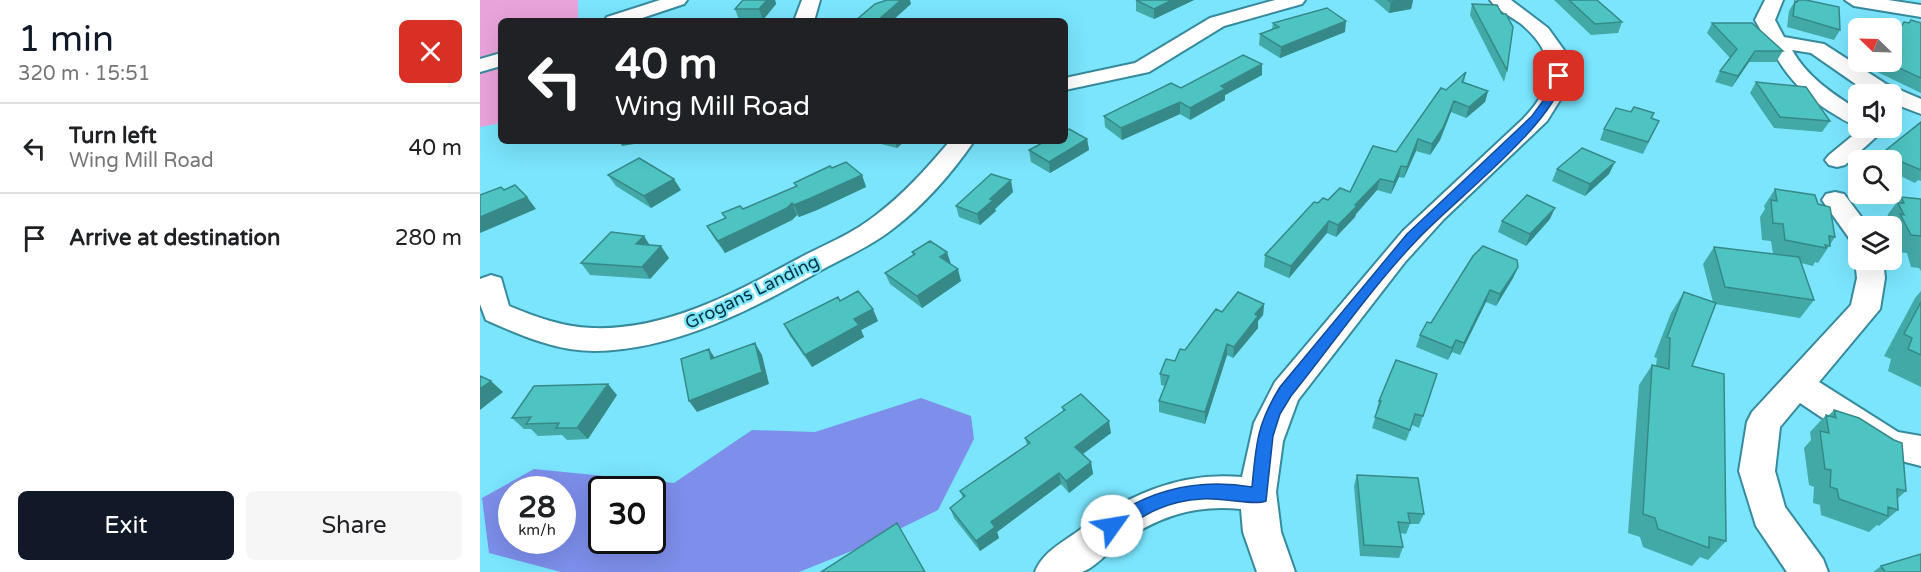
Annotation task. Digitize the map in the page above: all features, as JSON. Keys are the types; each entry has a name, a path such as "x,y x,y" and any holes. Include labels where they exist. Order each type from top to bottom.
{"street":[{"path":"623,18 678,0"},
{"path":"805,18 811,0"},
{"path":"1068,83 1142,68 1216,22 1296,0"},
{"path":"1276,572 1262,530 1260,495 1265,436 1273,412 1286,392 1412,237 1536,118 1556,91 1559,76 1557,59 1550,44 1521,15 1499,0"},
{"path":"1774,0 1765,20 1792,70 1818,94 1848,113"},
{"path":"1854,0 1921,11"},
{"path":"1778,42 1817,48 1878,89 1904,100"},
{"path":"480,66 498,59"},
{"path":"1837,160 1863,138"},
{"name":"Grogans Landing","path":"491,285 496,312 519,325 548,335 583,340 618,340 658,334 717,312 869,233 889,220 923,189 960,144"},
{"path":"1834,200 1848,219"},
{"path":"1809,572 1769,514 1757,471 1764,422 1799,386 1865,309 1871,278 1870,270"},
{"path":"1799,386 1890,445 1921,451"},
{"path":"1054,572 1112,526 1140,508 1170,497 1202,491 1234,491 1260,495"}],"shaded area":[{"path":"480,0 578,0 578,18 498,18 498,124 480,127"}],"water":[{"path":"921,398 971,416 974,439 938,510 869,544 799,572 561,572 489,553 482,498 498,489 498,554 576,554 576,476 521,476 534,469 604,476 588,476 588,554 666,554 666,482 674,483 752,430 815,432"}],"building":[{"path":"743,0 767,0 759,9 735,9"},
{"path":"887,0 901,0 880,18 858,18 875,4"},
{"path":"1136,0 1172,0 1154,9"},
{"path":"1569,0 1597,0 1622,22 1595,24"},
{"path":"1795,1 1839,7 1840,30 1793,16"},
{"path":"1472,4 1497,5 1502,14 1506,14 1513,27 1507,70"},
{"path":"1327,8 1346,21 1281,47 1260,34 1279,27 1273,23"},
{"path":"1911,20 1921,23 1921,78 1902,69 1902,25 1904,22 1909,23"},
{"path":"1712,23 1752,23 1783,51 1755,51 1738,76 1720,71 1737,49"},
{"path":"1243,55 1262,64 1221,86 1225,89 1190,108 1180,102 1121,128 1104,116 1171,83 1181,88"},
{"path":"1466,72 1462,82 1488,91 1469,107 1454,101 1443,128 1432,144 1418,139 1407,167 1401,166 1394,182 1380,179 1338,225 1329,221 1291,266 1265,255 1314,202 1318,203 1323,198 1328,200 1340,188 1350,192 1373,146 1396,152 1441,88 1446,90"},
{"path":"1756,82 1806,87 1830,121 1780,117"},
{"path":"1634,107 1654,113 1651,118 1659,121 1648,142 1604,129 1616,108 1631,112"},
{"path":"1921,122 1921,170 1902,162 1902,150 1886,150"},
{"path":"1068,130 1087,139 1049,162 1029,150 1040,144 1068,144"},
{"path":"1582,148 1615,162 1590,184 1557,169"},
{"path":"639,158 674,179 644,196 608,175"},
{"path":"846,162 862,175 794,205 792,203 787,208 718,241 707,226 726,218 722,213 740,206 743,209 797,186 794,183 830,166 832,168"},
{"path":"991,174 1011,180 977,214 956,206"},
{"path":"515,185 527,197 480,217 480,195 501,187 504,190"},
{"path":"1775,189 1815,195 1818,204 1830,207 1835,237 1829,236 1830,246 1825,245 1826,248 1785,240 1783,224 1773,223 1771,200 1777,201"},
{"path":"1527,195 1555,208 1530,234 1502,221"},
{"path":"1902,197 1921,199 1921,236 1911,235 1900,214 1904,215 1898,204 1904,203"},
{"path":"611,232 644,236 636,244 661,246 642,267 581,263"},
{"path":"930,241 947,252 940,257 958,269 917,296 885,273 915,254 912,252"},
{"path":"1483,246 1517,260 1518,267 1500,294 1490,290 1464,343 1456,340 1452,348 1420,335 1427,322 1431,323 1473,256"},
{"path":"1714,247 1799,257 1814,300 1725,287"},
{"path":"858,291 873,309 854,319 859,325 805,355 784,324 838,297 840,301"},
{"path":"1238,292 1264,304 1255,314 1258,316 1234,347 1227,344 1205,412 1159,401 1169,376 1160,374 1166,359 1175,361 1180,349 1185,350 1216,309 1222,312"},
{"path":"1684,292 1716,303 1692,366 1724,374 1726,541 1709,537 1709,548 1658,529 1655,518 1643,514 1652,365 1669,369 1670,338 1667,337"},
{"path":"1921,302 1921,355 1908,349 1912,338 1904,334"},
{"path":"755,343 762,372 689,401 681,359 709,349 711,359"},
{"path":"1396,360 1437,374 1423,416 1415,414 1410,430 1375,417"},
{"path":"480,376 491,381 480,389"},
{"path":"608,384 577,428 556,428 559,423 526,424 531,417 512,418 534,386"},
{"path":"1081,394 1109,421 1075,447 1091,462 1066,481 1059,473 991,522 995,527 976,541 950,508 965,496 960,491 1030,443 1025,438 1065,410 1062,407"},
{"path":"1834,410 1859,418 1902,443 1906,491 1897,489 1898,510 1888,507 1888,516 1839,499 1837,489 1830,487 1831,470 1825,469 1820,431 1829,433 1826,415 1836,418"},
{"path":"1357,475 1418,478 1424,514 1408,513 1410,523 1398,522 1403,547 1364,545"},
{"path":"897,523 925,572 821,572"},
{"path":"1921,554 1921,572 1885,572 1881,566"}],"route":[{"path":"1112,526 1140,508 1170,497 1202,491 1234,491 1260,495 1265,436 1273,412 1286,392 1412,237 1536,118 1556,91 1559,76"}]}
